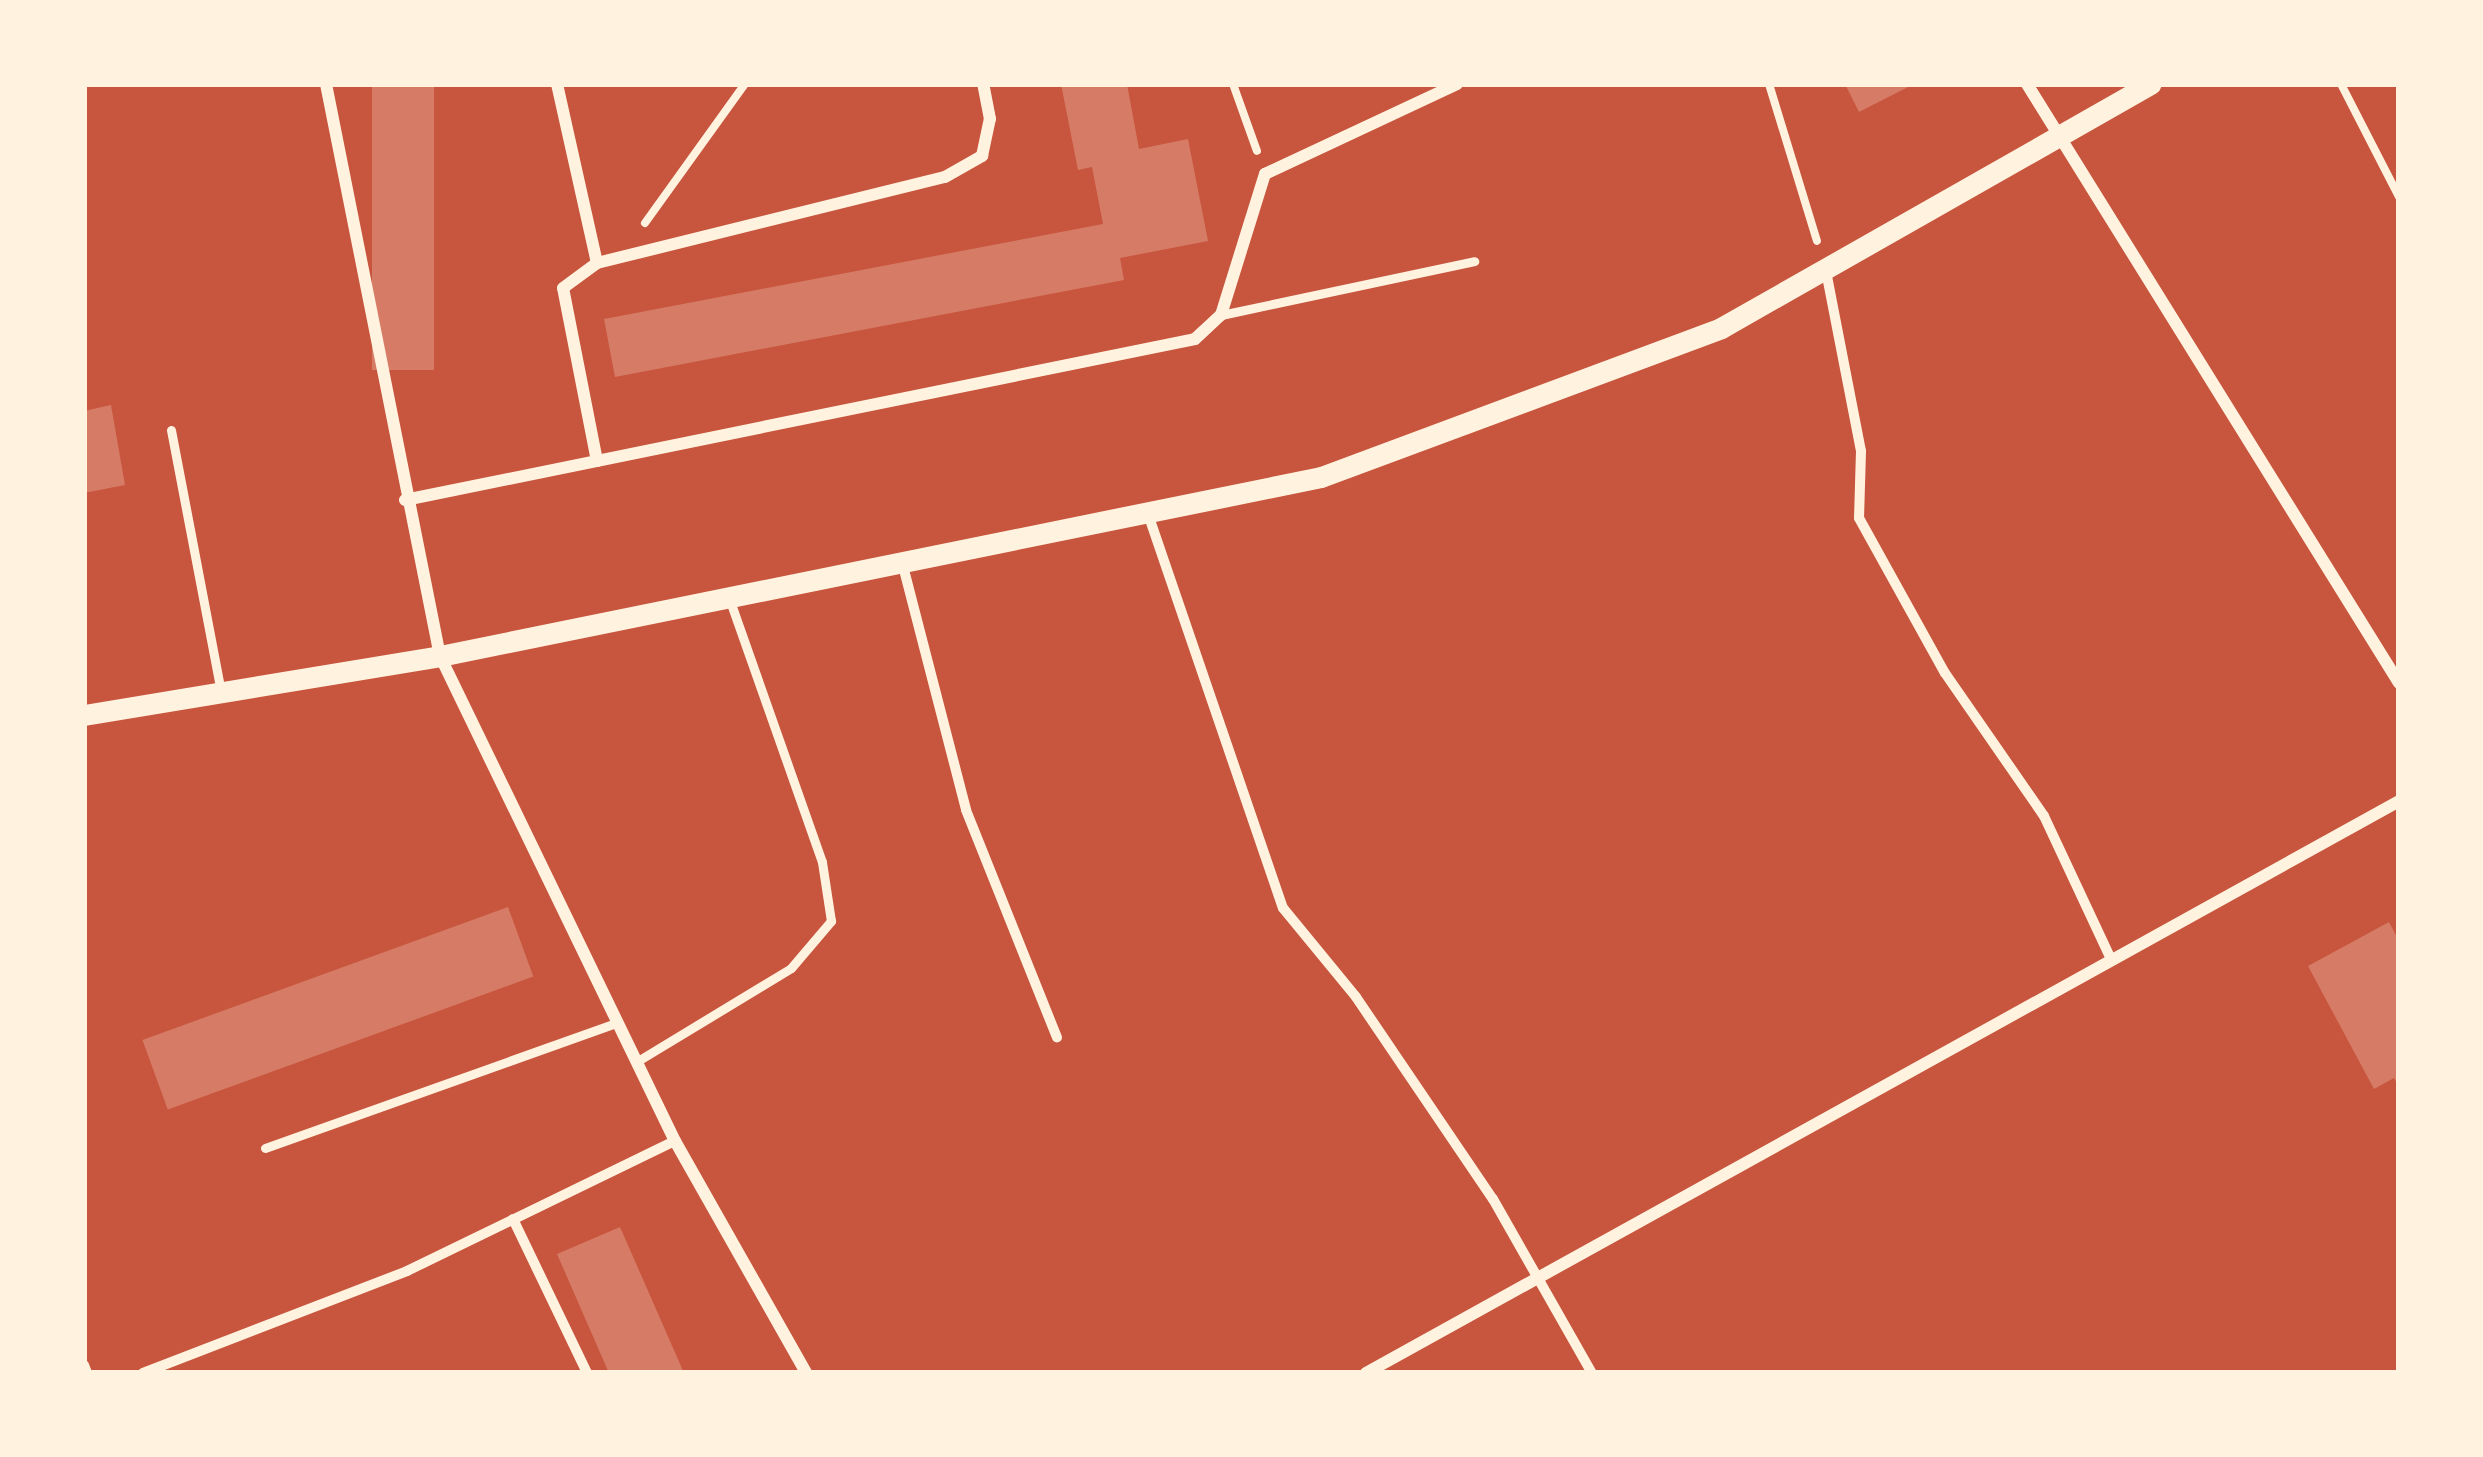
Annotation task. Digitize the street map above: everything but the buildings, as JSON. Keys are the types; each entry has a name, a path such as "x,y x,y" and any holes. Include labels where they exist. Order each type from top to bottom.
{"street":[{"path":"326,84 405,500 440,656 675,1141 806,1373"},
{"path":"557,84 597,263"},
{"path":"597,460 563,288 597,263 945,177 982,156 990,119 983,84"},
{"path":"405,500 1195,339 1221,315 1264,174 1457,84"},
{"path":"2027,84 2399,682"},
{"path":"84,715 440,656 1321,477 1721,328 2150,84"},
{"path":"1826,271 1861,451 1858,518 1945,673 2044,816 2110,957"},
{"path":"1148,514 1283,908 1356,997 1540,1278 1592,1373"},
{"path":"902,560 966,810 1057,1037"},
{"path":"1366,1373 2399,801"},
{"path":"143,1373 406,1270 675,1141"},
{"path":"513,1219 587,1373"}],"lane":[{"path":"1221,315 1474,261"},
{"path":"171,430 221,692"},
{"path":"636,1062 791,968 831,920 822,862 728,596"},
{"path":"265,1148 617,1023"}],"path":[{"path":"597,263 659,211 745,84"},
{"path":"1234,84 1264,174"},
{"path":"1768,84 1826,271"},
{"path":"2341,84 2399,197"}]}
